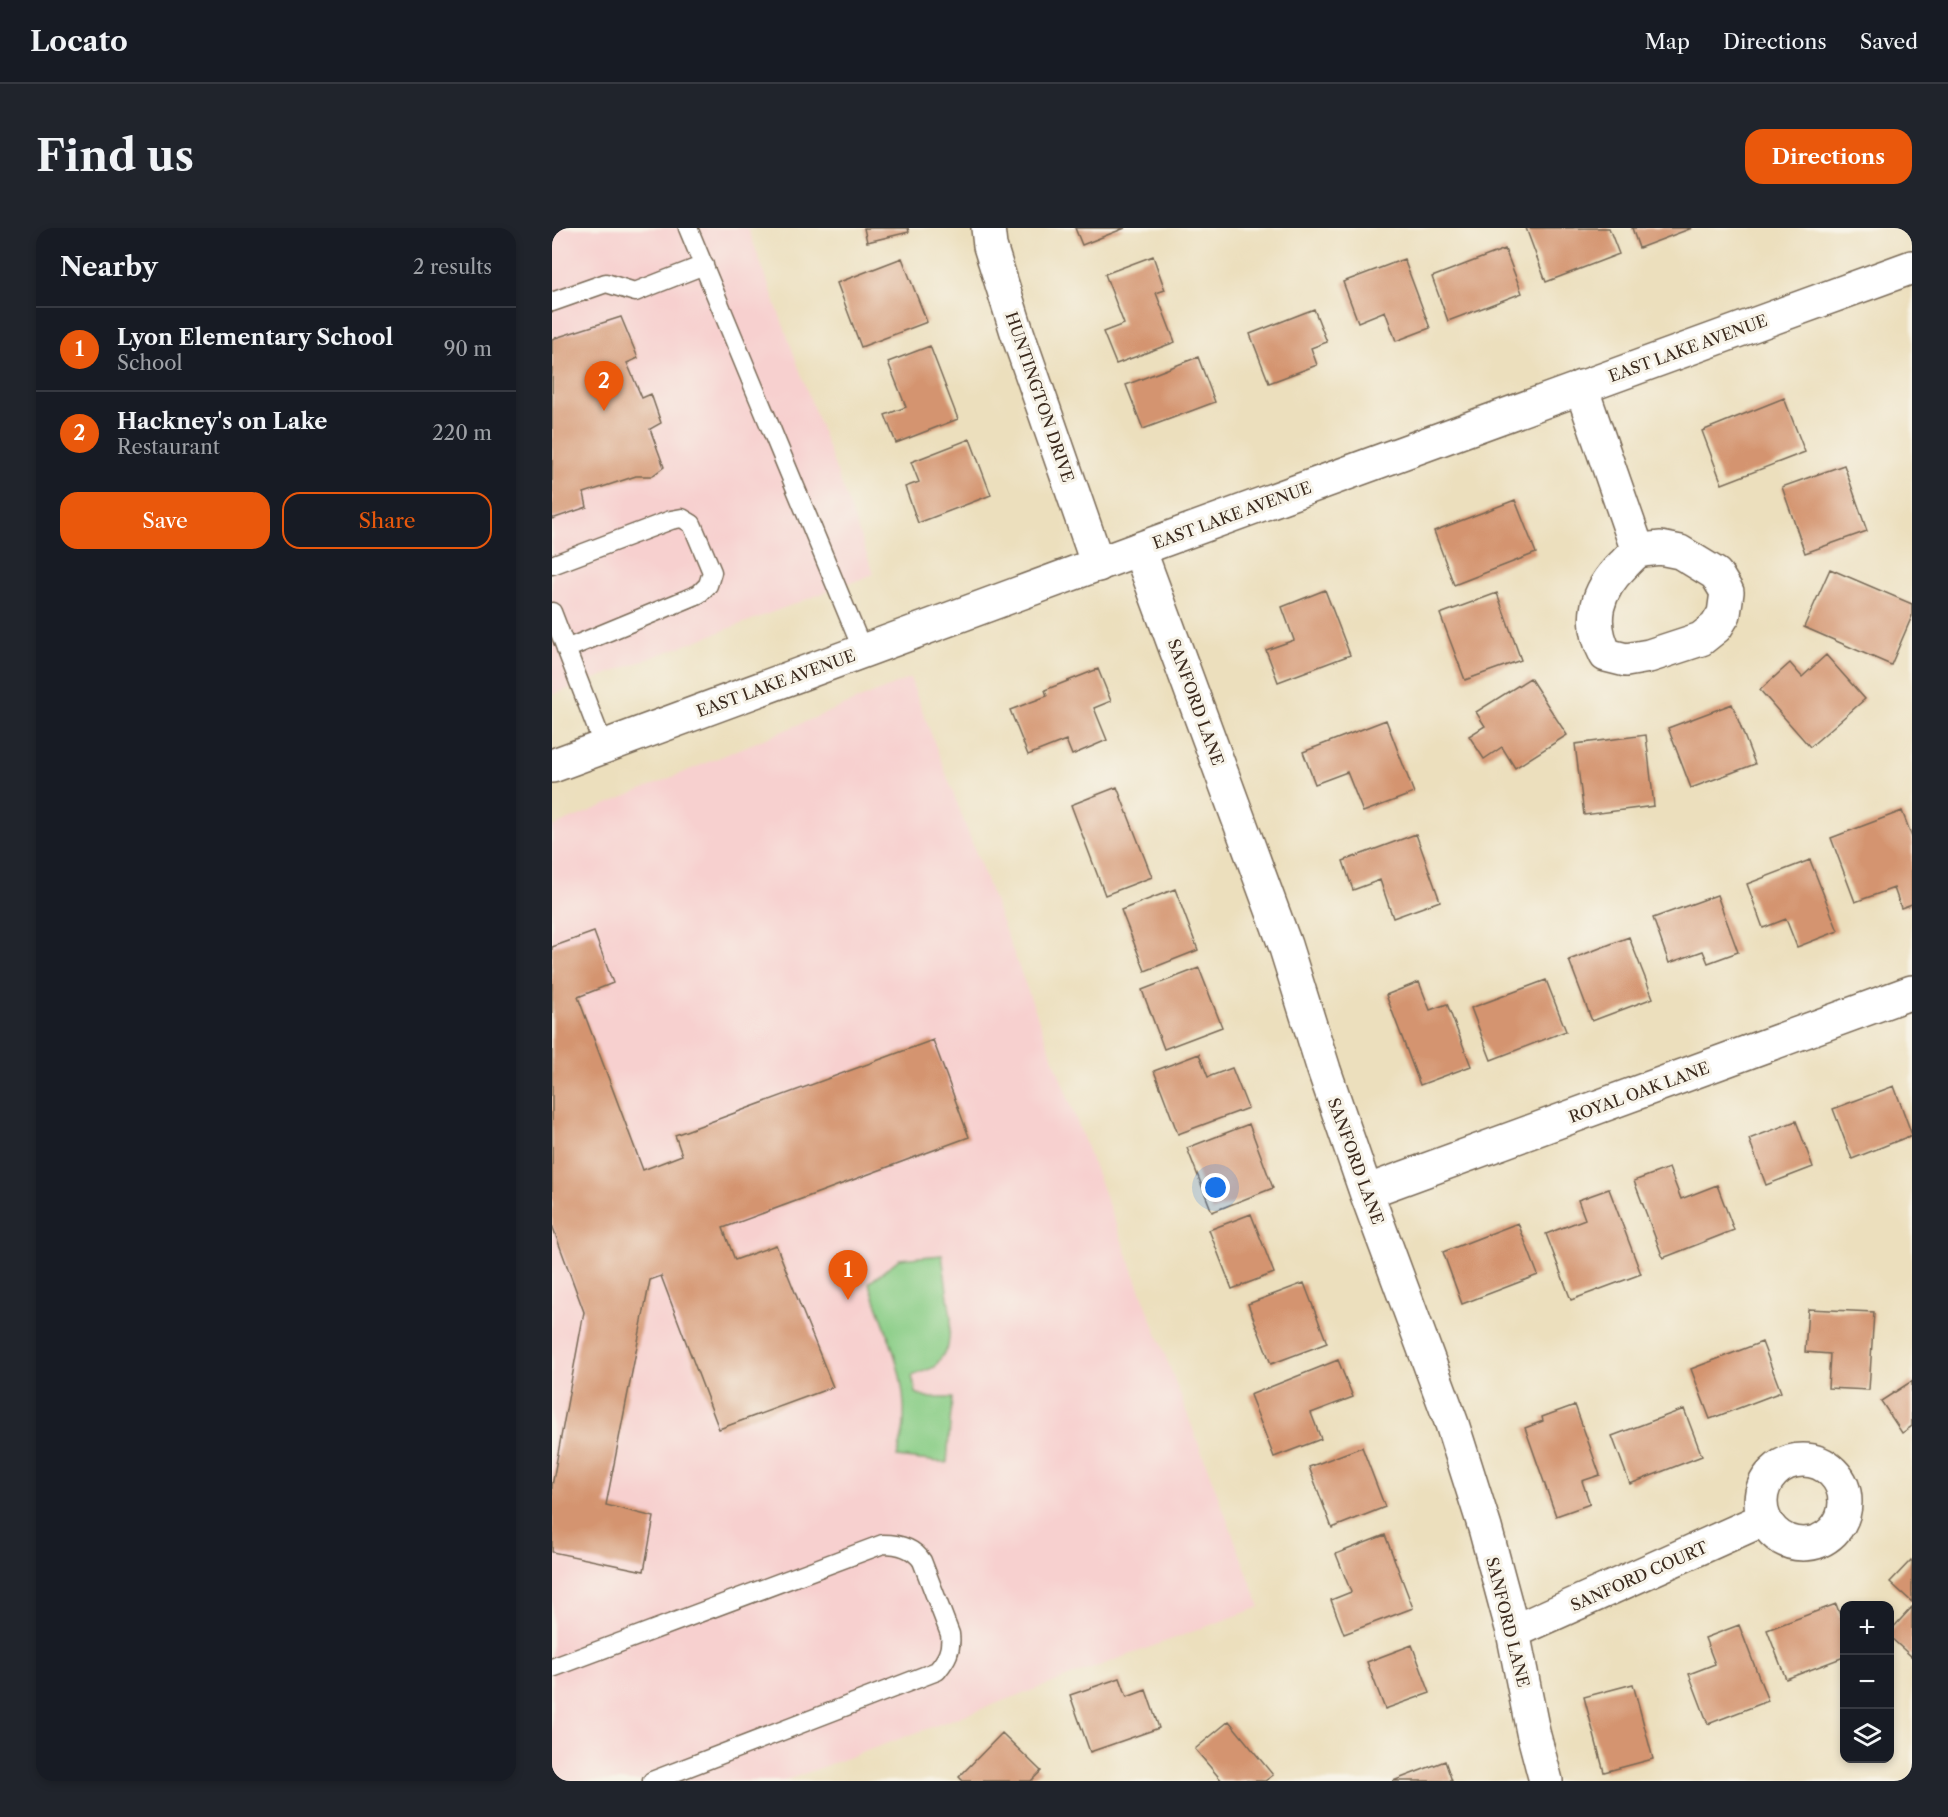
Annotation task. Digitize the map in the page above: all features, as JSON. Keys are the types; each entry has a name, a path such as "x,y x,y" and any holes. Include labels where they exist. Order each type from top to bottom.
{"street":[{"name":"HUNTINGTON DRIVE","path":"988,228 990,246 1017,332 1098,565"},
{"name":"EAST LAKE AVENUE","path":"552,766 1912,267"},
{"path":"1581,387 1638,551"},
{"name":"SANFORD LANE","path":"1139,549 1285,945 1324,1071 1366,1192 1452,1424 1485,1528 1513,1632 1533,1732 1546,1781"},
{"name":"ROYAL OAK LANE","path":"1366,1192 1912,992"},
{"name":"SANFORD COURT","path":"1513,1632 1764,1519"}],"lane":[{"path":"688,228 863,651"},
{"path":"552,302 606,283 635,292 704,265"},
{"path":"552,565 670,520 682,518 692,524 712,572 708,585 699,594 566,649"},
{"path":"552,612 604,747"},
{"path":"552,1668 883,1544 908,1548 918,1556 922,1561 950,1634 949,1654 937,1671 652,1781"}],"shaded area":[{"path":"552,228 748,228 874,574 552,695"},
{"path":"910,678 1260,1607 784,1781 552,1781 552,827"}],"green space":[{"path":"942,1255 951,1318 948,1347 935,1367 912,1376 916,1393 926,1398 952,1398 947,1463 897,1457 904,1426 902,1386 893,1350 869,1283 899,1259"}],"building":[{"path":"864,228 908,228 909,232 867,242"},
{"path":"1075,228 1125,228 1082,245"},
{"path":"1526,228 1609,228 1619,254 1546,282"},
{"path":"1632,228 1692,228 1639,248"},
{"path":"1505,249 1522,293 1448,321 1432,277"},
{"path":"1153,256 1165,290 1156,293 1175,342 1116,364 1103,332 1124,324 1105,274"},
{"path":"902,258 927,322 861,347 837,283"},
{"path":"1404,259 1430,328 1396,341 1385,311 1358,322 1343,282"},
{"path":"1314,309 1327,342 1311,348 1317,365 1269,383 1250,334"},
{"path":"621,317 638,358 627,363 642,398 651,394 661,423 650,429 664,467 652,476 636,476 584,493 587,507 552,519 552,339"},
{"path":"930,346 958,419 896,443 885,415 906,407 888,362"},
{"path":"1198,357 1215,402 1143,429 1126,385"},
{"path":"1784,398 1805,452 1722,484 1702,431"},
{"path":"970,439 991,495 918,523 905,487 919,482 911,462"},
{"path":"1844,465 1867,531 1805,553 1782,487"},
{"path":"1515,500 1536,553 1454,585 1434,531"},
{"path":"1830,569 1912,604 1912,616 1891,665 1804,627"},
{"path":"1325,590 1350,655 1278,682 1266,650 1294,640 1282,607"},
{"path":"1497,593 1521,660 1465,680 1440,614"},
{"path":"1826,655 1865,699 1810,747 1760,690 1790,663 1802,677"},
{"path":"1098,669 1111,701 1094,708 1107,740 1072,755 1066,740 1028,755 1010,710 1047,696 1045,690"},
{"path":"1530,678 1567,735 1515,768 1502,747 1484,759 1469,736 1485,726 1476,712"},
{"path":"1732,704 1755,764 1691,788 1668,728"},
{"path":"1386,720 1414,793 1363,812 1347,772 1315,784 1303,752"},
{"path":"1646,735 1654,806 1584,815 1575,744"},
{"path":"1117,787 1152,877 1105,895 1071,805"},
{"path":"1902,811 1912,837 1912,904 1901,908 1894,888 1855,902 1831,838"},
{"path":"1416,834 1440,901 1393,918 1380,880 1353,890 1343,861"},
{"path":"1810,860 1838,931 1797,947 1786,919 1763,928 1747,884"},
{"path":"1175,889 1198,950 1145,971 1121,910"},
{"path":"1717,895 1738,952 1708,963 1703,951 1669,963 1653,918"},
{"path":"594,932 613,983 578,997 643,1170 682,1155 675,1135 933,1040 969,1137 723,1228 735,1260 776,1245 833,1387 719,1429 661,1276 650,1280 606,1505 654,1517 644,1571 552,1552 552,1486 584,1312 552,1225 552,947"},
{"path":"1629,937 1653,998 1592,1021 1569,960"},
{"path":"1199,968 1222,1027 1164,1049 1142,990"},
{"path":"1546,980 1566,1031 1491,1060 1471,1008"},
{"path":"1419,982 1430,1010 1447,1004 1471,1066 1420,1085 1386,995"},
{"path":"1199,1054 1208,1077 1232,1068 1248,1108 1178,1134 1154,1071"},
{"path":"1894,1086 1912,1135 1852,1159 1833,1109"},
{"path":"1796,1121 1813,1167 1766,1185 1749,1139"},
{"path":"1249,1124 1273,1188 1212,1212 1187,1148"},
{"path":"1669,1168 1681,1199 1717,1185 1734,1230 1663,1258 1634,1181"},
{"path":"1609,1189 1641,1274 1571,1300 1546,1234 1585,1219 1578,1200"},
{"path":"1251,1214 1274,1273 1232,1289 1209,1230"},
{"path":"1518,1223 1538,1275 1462,1304 1443,1252"},
{"path":"1304,1283 1327,1343 1271,1364 1248,1304"},
{"path":"1808,1309 1874,1312 1869,1390 1828,1388 1830,1354 1805,1352"},
{"path":"1762,1342 1781,1392 1710,1419 1691,1369"},
{"path":"1338,1360 1353,1397 1311,1413 1321,1439 1274,1457 1250,1395"},
{"path":"1912,1381 1912,1426 1902,1433 1881,1401"},
{"path":"1575,1405 1600,1475 1582,1481 1590,1504 1556,1516 1525,1428 1543,1421 1542,1417"},
{"path":"1684,1409 1702,1456 1630,1484 1612,1436"},
{"path":"1362,1447 1385,1507 1332,1528 1309,1467"},
{"path":"1385,1535 1413,1608 1344,1634 1331,1600 1351,1592 1336,1554"},
{"path":"1911,1560 1912,1562 1912,1602 1890,1582"},
{"path":"1836,1604 1840,1615 1840,1659 1786,1679 1767,1630"},
{"path":"1912,1607 1912,1657 1894,1641 1894,1627"},
{"path":"1739,1625 1768,1701 1708,1724 1689,1674 1715,1664 1705,1638"},
{"path":"1412,1645 1430,1693 1385,1709 1367,1662"},
{"path":"1120,1678 1127,1697 1146,1690 1159,1728 1090,1752 1070,1695"},
{"path":"1633,1684 1653,1759 1604,1772 1584,1697"},
{"path":"1229,1721 1273,1775 1265,1781 1222,1781 1195,1749"},
{"path":"1002,1733 1041,1771 1031,1781 963,1781 959,1777"},
{"path":"1445,1761 1452,1781 1393,1781"}],"place":[{"name":"Hackney's on Lake","path":"604,411"},
{"name":"Lyon Elementary School","path":"848,1300"}]}
